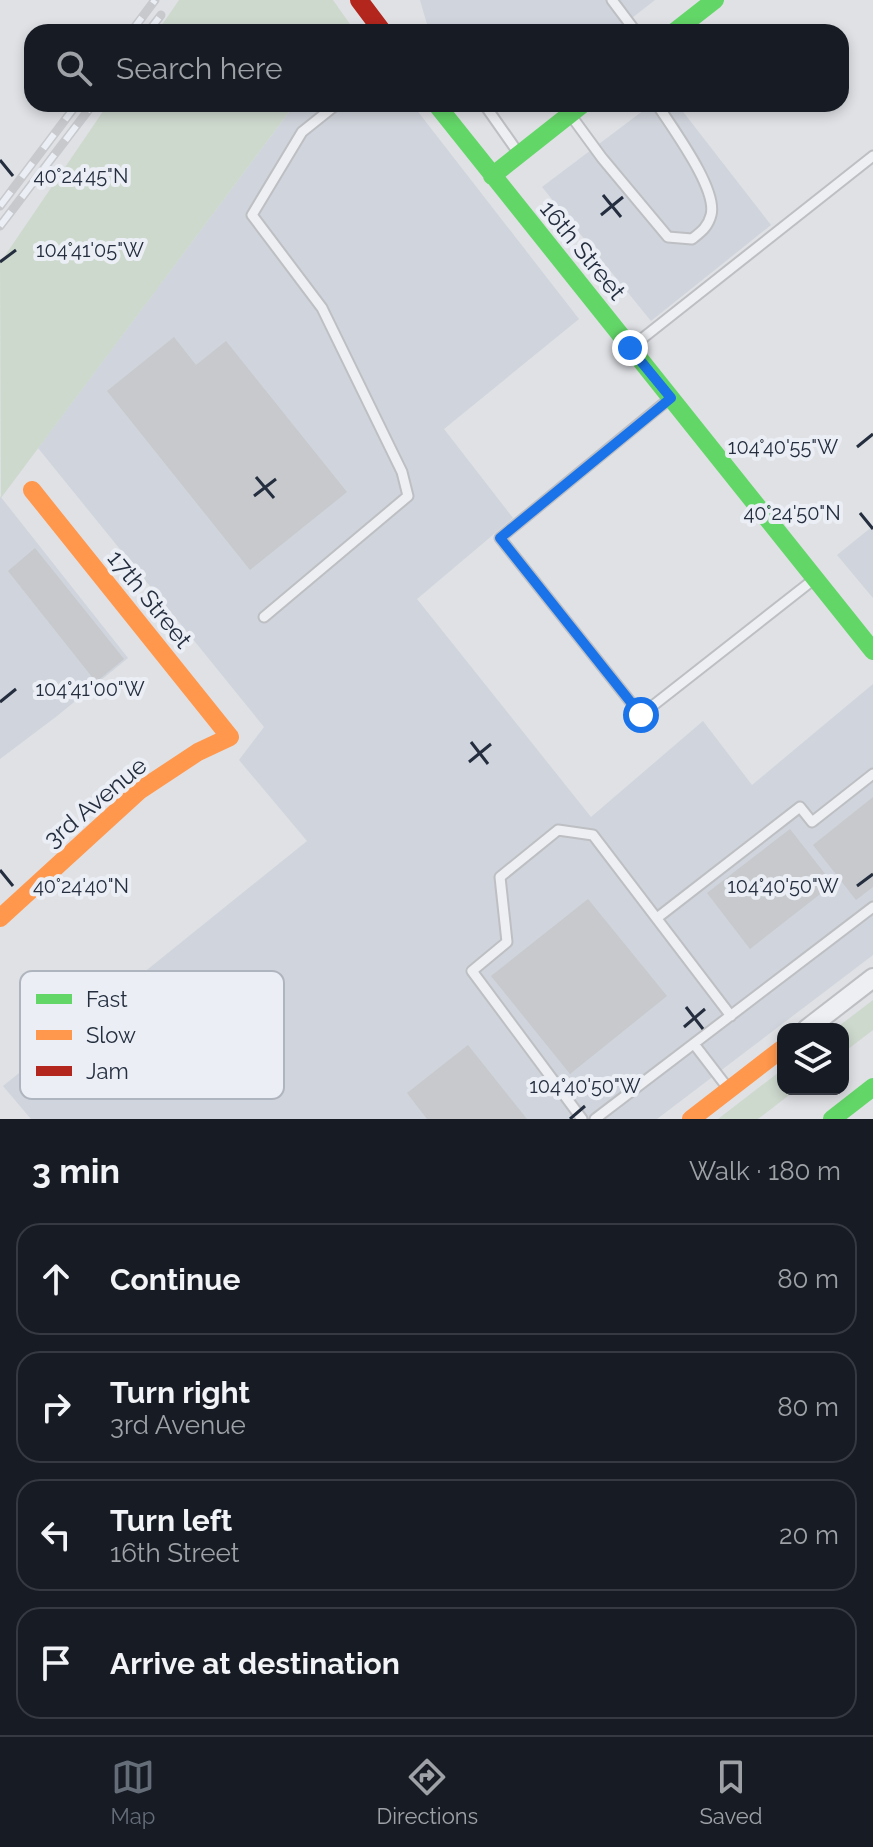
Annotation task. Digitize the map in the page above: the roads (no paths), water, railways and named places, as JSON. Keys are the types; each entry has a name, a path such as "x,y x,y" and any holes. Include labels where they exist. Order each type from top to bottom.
{"main road":[{"path":"359,0 377,24"},
{"path":"684,24 715,0"},
{"name":"16th Street","path":"442,112 873,651"},
{"path":"492,176 572,112"},
{"name":"17th Street","path":"32,490 230,737"},
{"name":"3rd Avenue","path":"0,918 139,791 198,752 230,737"},
{"path":"691,1119 777,1053"},
{"path":"832,1119 873,1087"}],"street":[{"path":"815,1023 873,978"}],"lane":[{"path":"612,0 630,24"},
{"path":"264,617 408,496 402,472 322,308 252,215 302,132 327,112"},
{"path":"490,112 519,154"},
{"path":"578,112 602,158 668,237 692,239 706,228 713,213 707,183 662,112"},
{"path":"630,348 873,156"},
{"path":"671,398 500,538 641,715 816,578"},
{"path":"657,918 800,807 812,822 873,774"},
{"path":"582,1119 472,971 507,942 500,877 558,830 593,835 731,1016"},
{"path":"595,1119 871,912"},
{"path":"694,1044 729,1089"}],"railway":[{"path":"137,24 155,0"},
{"path":"154,24 161,15"},
{"path":"0,206 71,112"},
{"path":"0,226 87,112"}]}
